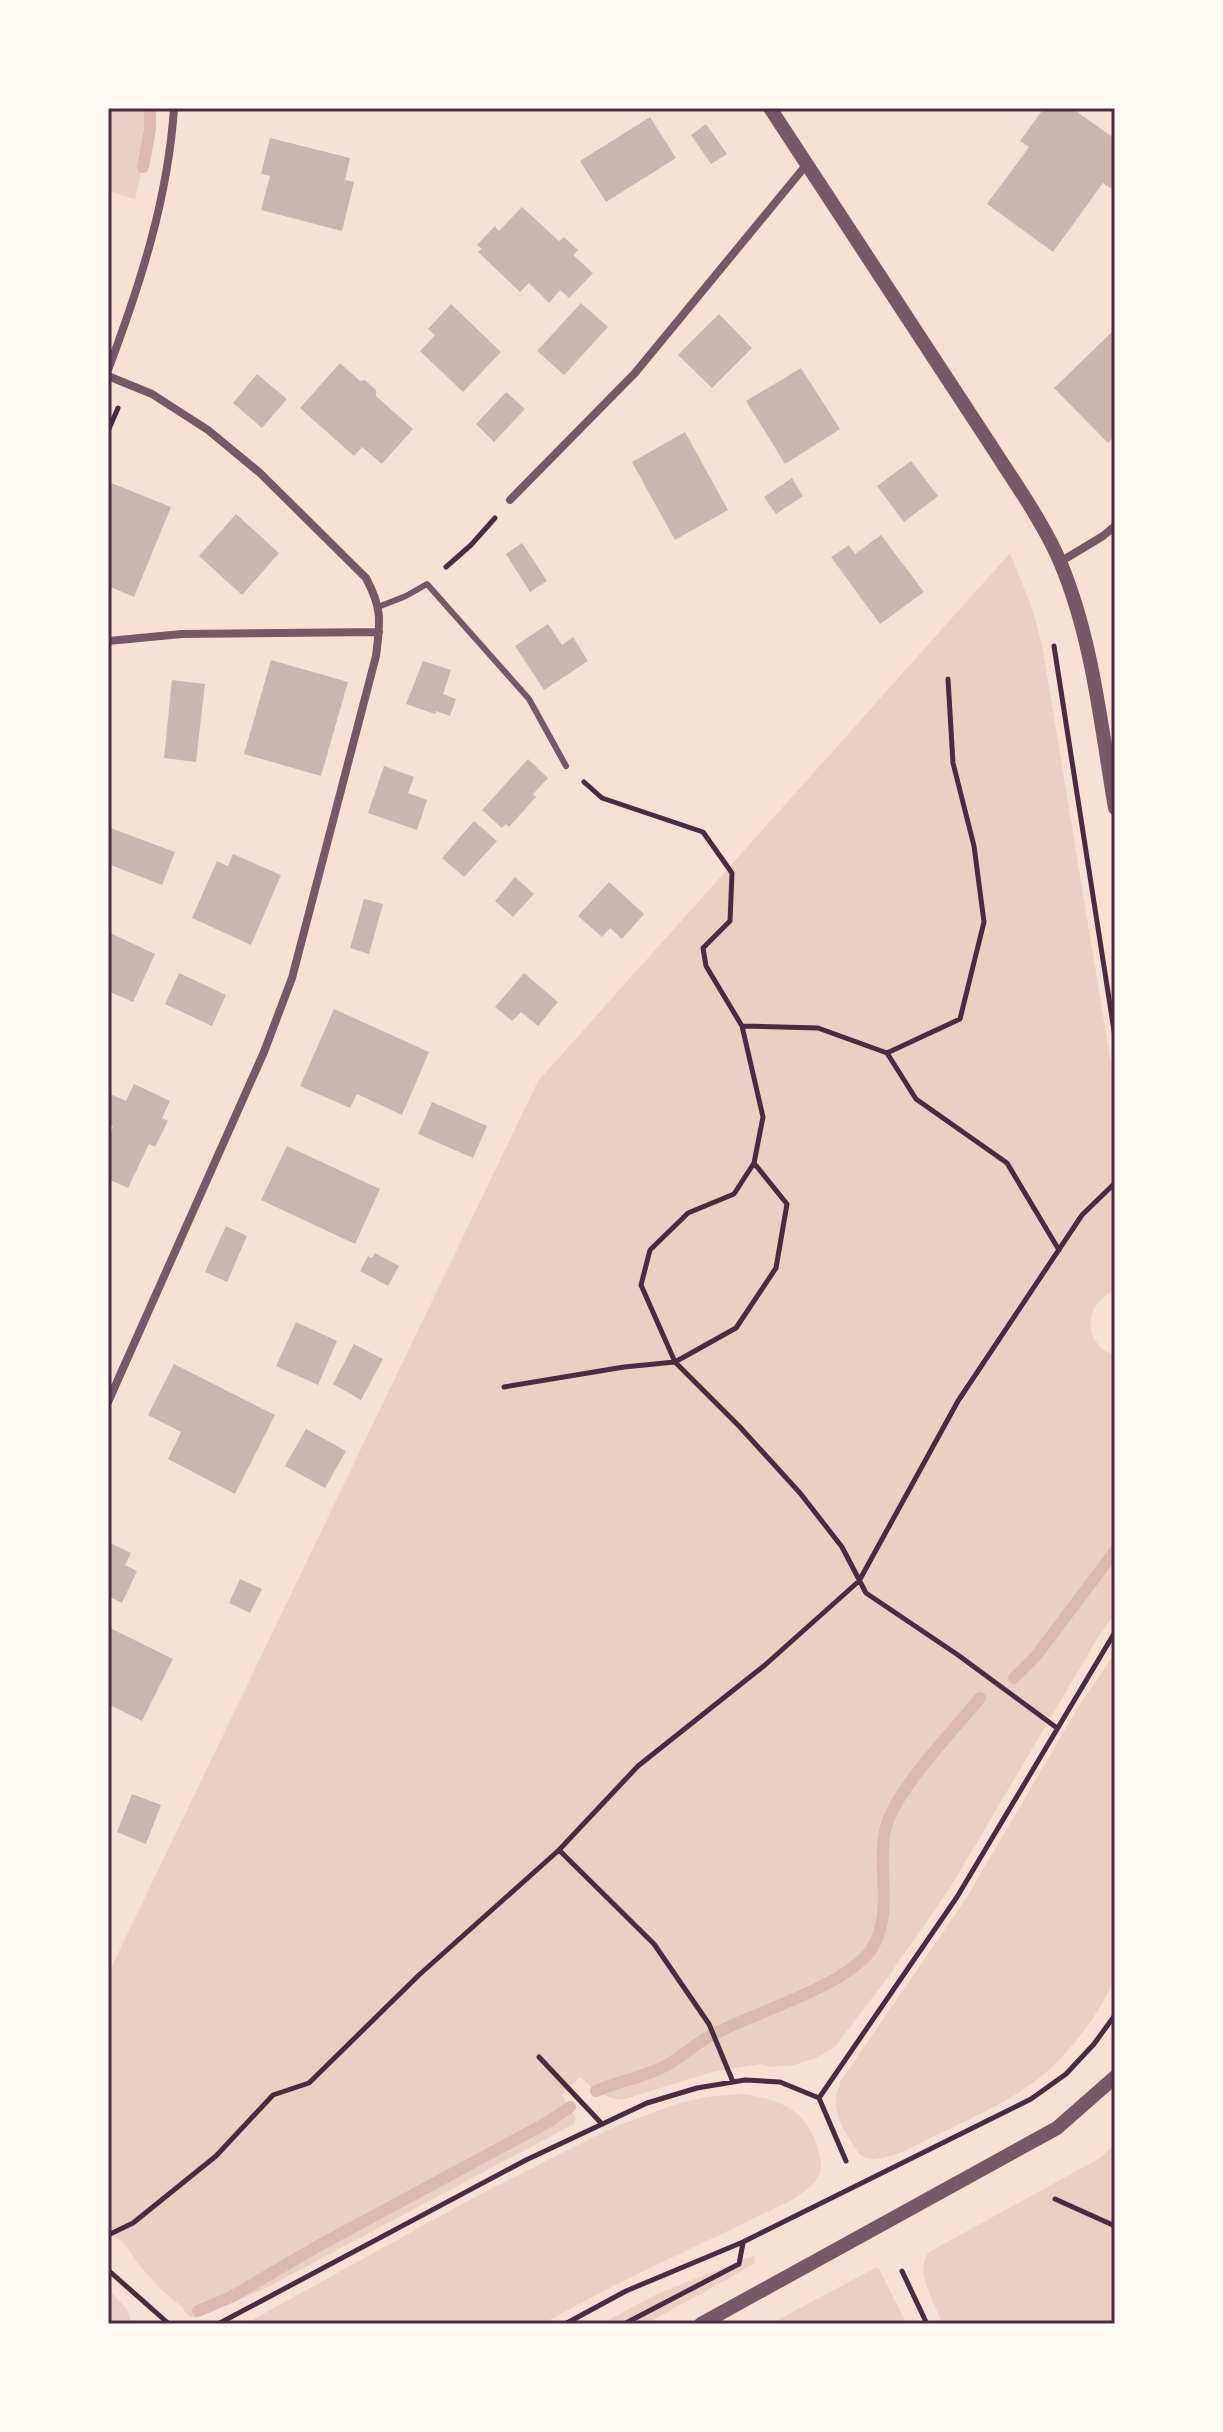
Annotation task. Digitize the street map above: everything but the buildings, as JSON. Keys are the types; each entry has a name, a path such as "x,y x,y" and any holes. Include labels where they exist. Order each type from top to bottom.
{"street":[{"path":"108,1402 264,1052 292,978 376,656 380,616 376,596 366,578 253,466 208,430 152,394 108,373 156,222 174,108"},
{"path":"770,108 1006,468 1060,562 1082,625 1115,808"},
{"path":"510,500 635,373 807,164"},
{"path":"1060,562 1080,552 1115,526"},
{"path":"108,641 182,634 379,632"},
{"path":"701,2324 1057,2128 1115,2077"}],"lane":[{"path":"378,607 427,584 529,699 566,766"}],"path":[{"path":"427,584 471,545 510,500"},
{"path":"1051,637 1115,1037"},
{"path":"887,1053 960,1019 984,922 974,846 953,763 948,679"},
{"path":"566,766 602,798 703,832 732,873 730,921 703,948 706,966 742,1026 763,1117 754,1163 734,1194 688,1213 650,1250 641,1285 675,1362 800,1493 842,1547 866,1593 958,1655 1057,1728"},
{"path":"742,1026 818,1028 887,1053 916,1099 1007,1163 1059,1250"},
{"path":"504,1387 624,1367 675,1362 736,1328 776,1268 787,1204 754,1163"},
{"path":"108,2235 133,2223 216,2156 273,2095 309,2083 419,1975 559,1850 638,1766 765,1665 859,1581 958,1401 1082,1215 1115,1183"},
{"path":"819,2098 957,1897 1115,1632"},
{"path":"559,1850 654,1944 709,2024 733,2082"},
{"path":"565,2324 626,2291 743,2242 1031,2099 1066,2074 1115,2015"},
{"path":"539,2057 602,2124"},
{"path":"218,2324 526,2160 647,2103 697,2088 745,2080 780,2082 819,2098 846,2161"},
{"path":"1055,2199 1115,2226"},
{"path":"624,2324 739,2264 743,2242"},
{"path":"108,2270 169,2324"},
{"path":"902,2271 927,2324"}],"shaded area":[{"path":"108,108 155,108 135,200 108,190"},
{"path":"1010,553 1032,608 1042,644 1115,1088 1115,1291 1097,1304 1091,1323 1097,1342 1115,1355 1115,1613 950,1888 834,2048 794,2065 772,2067 761,2064 712,2072 625,2099 606,2096 580,2077 562,2095 576,2119 574,2124 264,2289 196,2318 191,2317 155,2283 123,2243 108,2234 108,1974 538,1081"},
{"path":"1115,1653 1115,1977 1110,1989 1098,2010 1060,2059 1017,2094 906,2150 884,2158 865,2158 859,2154 839,2120 836,2102 840,2082 967,1897 1077,1709"},
{"path":"740,2094 780,2103 801,2117 815,2139 819,2153 820,2174 812,2184 790,2201 617,2284 542,2324 245,2324 471,2199 609,2129 679,2103"},
{"path":"1115,2144 1115,2324 943,2324 924,2278 923,2268 929,2252 1100,2158"},
{"path":"755,2255 754,2264 646,2324 601,2324 657,2294"},
{"path":"875,2268 879,2269 907,2324 770,2324"},
{"path":"108,2289 127,2309 132,2324 108,2324"}],"waterway":[{"path":"143,167 150,130 150,108"},
{"path":"1014,1678 1036,1656 1115,1551"},
{"path":"596,2091 666,2066 710,2036 824,1985 863,1959 874,1945 883,1917 883,1845 890,1816 911,1781 980,1698"},
{"path":"198,2311 231,2297 570,2107"}]}
